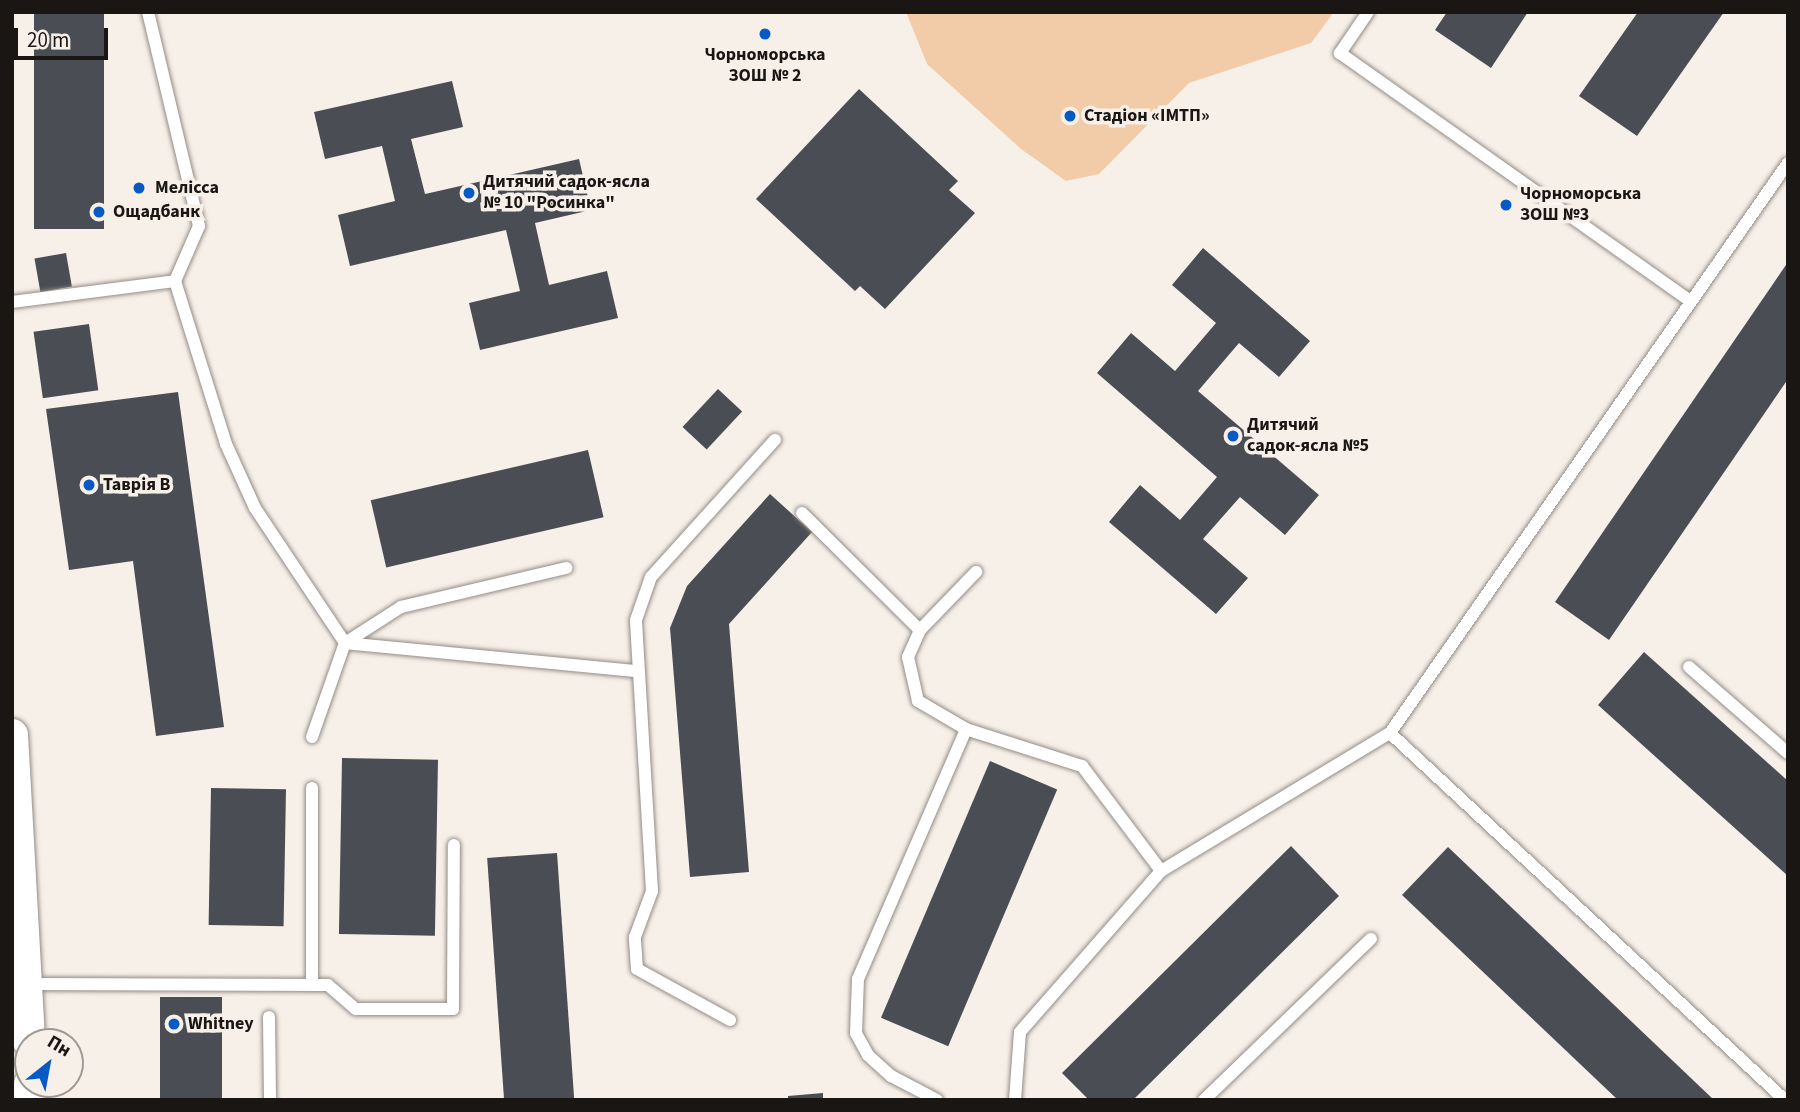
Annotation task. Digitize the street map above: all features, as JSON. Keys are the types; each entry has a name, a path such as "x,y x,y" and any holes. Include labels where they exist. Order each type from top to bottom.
{"street":[{"path":"12,735 28,1028"}],"lane":[{"path":"148,12 199,226 175,281 226,444 255,508 345,643"},
{"path":"1368,12 1340,53 1690,301"},
{"path":"1015,1100 1020,1032 1161,871 1390,733 1788,163"},
{"path":"12,302 175,281"},
{"path":"730,1020 637,970 635,937 652,891 636,620 651,578 775,440"},
{"path":"803,513 920,630"},
{"path":"312,737 345,643 401,607 566,568"},
{"path":"976,572 920,630 908,657 918,701 966,729 1082,766 1161,871"},
{"path":"345,643 637,671"},
{"path":"1689,667 1788,753"},
{"path":"937,1100 891,1076 868,1055 856,1033 858,979 966,729"},
{"path":"1390,733 1785,1100"},
{"path":"312,789 312,985"},
{"path":"23,968 328,985 356,1009 453,1009 454,845"},
{"path":"1204,1100 1371,939"},
{"path":"268,1017 270,1100"}],"shaded area":[{"name":"Стадіон «ІМТП»","path":"906,12 1334,12 1311,43 1189,83 1099,174 1066,181 1021,149 927,64"}],"building":[{"path":"34,12 104,12 104,229 34,229"},
{"path":"1447,12 1528,12 1491,68 1435,30"},
{"path":"1638,12 1724,12 1637,136 1579,96"},
{"path":"452,81 463,127 411,139 425,194 579,159 591,210 535,223 549,285 607,271 618,318 480,350 469,303 520,291 506,230 350,266 338,215 395,201 382,146 325,159 314,112"},
{"path":"859,89 958,181 949,190 975,213 885,309 860,286 855,291 756,199"},
{"path":"1203,248 1310,341 1279,377 1239,343 1198,391 1319,495 1285,535 1240,497 1203,539 1248,578 1216,614 1109,522 1140,485 1180,520 1217,477 1097,373 1131,333 1175,371 1216,323 1172,285"},
{"path":"66,253 72,286 40,292 34,259"},
{"path":"1788,262 1788,379 1609,640 1555,602"},
{"path":"89,324 98,390 43,398 34,332"},
{"path":"718,389 742,412 707,450 683,427"},
{"path":"178,392 224,727 156,736 133,561 69,570 46,409"},
{"path":"588,450 604,517 386,567 371,500"},
{"path":"770,494 812,532 729,624 749,872 690,877 670,628 687,586"},
{"path":"1644,652 1788,781 1788,876 1598,705"},
{"path":"342,758 438,760 435,936 339,934"},
{"path":"990,761 1057,790 948,1046 881,1018"},
{"path":"211,788 286,789 284,926 209,925"},
{"path":"1291,846 1339,896 1133,1100 1089,1100 1062,1073"},
{"path":"1448,847 1714,1100 1618,1100 1402,895"},
{"path":"557,853 574,1100 504,1100 487,858"},
{"path":"160,997 222,997 222,1100 160,1100"},
{"path":"823,1093 823,1100 788,1100 788,1096"}],"place":[{"name":"Чорноморська ЗОШ № 2","path":"765,34"},
{"name":"Стадіон «ІМТП»","path":"1070,116"},
{"name":"Мелісса","path":"139,188"},
{"name":"Дитячий садок-ясла № 10 \"Росинка\"","path":"469,193"},
{"name":"Чорноморська ЗОШ №3","path":"1506,205"},
{"name":"Ощадбанк","path":"99,212"},
{"name":"Дитячий садок-ясла №5","path":"1233,436"},
{"name":"Таврія В","path":"89,485"},
{"name":"Whitney","path":"174,1024"}]}
